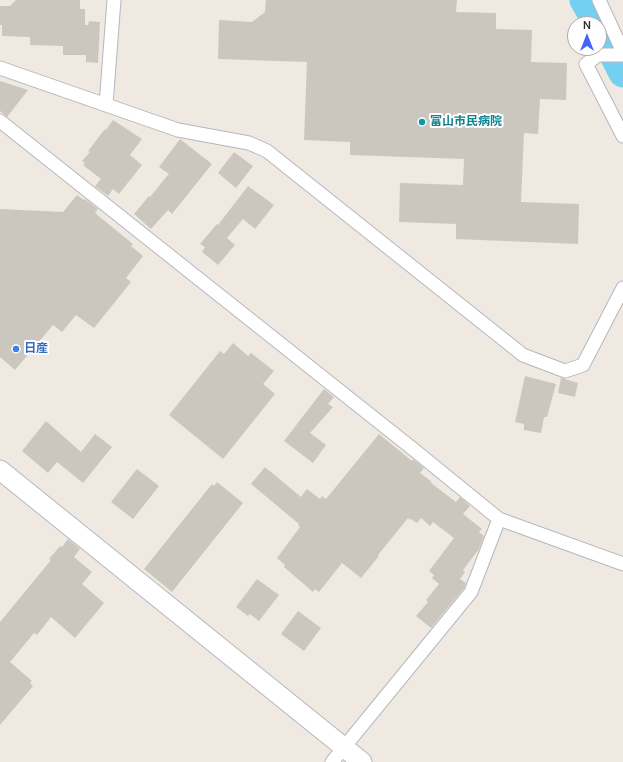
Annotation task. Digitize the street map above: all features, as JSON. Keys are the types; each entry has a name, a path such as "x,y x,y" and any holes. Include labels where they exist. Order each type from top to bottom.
{"street":[{"path":"106,105 114,0"},
{"path":"599,0 623,54 598,54 586,64 623,136"},
{"path":"0,68 178,130 249,143 267,151 523,355 565,371 583,365 623,288"},
{"path":"0,121 499,518 623,564"},
{"path":"0,470 362,762"},
{"path":"332,762 471,592 499,518"}],"building":[{"path":"16,0 80,0 80,9 85,9 85,25 88,25 89,21 100,22 98,63 86,62 86,55 63,55 63,46 30,45 30,37 2,36 2,25 0,25 0,6 10,6"},
{"name":"富山市民病院","path":"266,0 457,0 456,12 496,13 496,29 532,30 531,62 567,63 566,100 540,99 538,134 524,133 521,202 579,204 578,244 456,239 456,224 399,222 400,183 463,185 464,159 350,155 350,142 304,140 307,62 218,59 219,20 252,22 265,12"},
{"path":"0,81 28,90 7,117 0,111"},
{"path":"113,120 142,139 130,155 142,165 119,194 113,189 108,196 95,186 101,179 83,165 85,163 82,161 90,152 88,151"},
{"path":"180,139 212,164 172,214 168,210 151,229 134,214 169,174 159,167"},
{"path":"234,152 253,166 236,188 218,173"},
{"path":"248,186 274,205 255,229 243,219 227,238 235,245 218,265 202,252 205,247 200,244 217,224 218,225"},
{"path":"77,195 98,209 95,213 133,244 131,246 143,256 126,278 131,282 94,328 76,315 62,332 53,325 15,370 0,357 0,209 63,212"},
{"path":"233,343 248,356 251,353 274,371 263,384 275,394 223,459 169,415 220,351 224,354"},
{"path":"525,376 556,384 547,417 544,417 541,433 524,430 524,424 515,422"},
{"path":"561,378 578,383 575,397 558,393"},
{"path":"324,389 334,397 328,404 333,407 310,433 326,445 313,463 284,441"},
{"path":"46,421 81,452 95,434 112,447 83,483 57,462 48,473 22,451"},
{"path":"379,434 412,461 413,459 424,468 420,473 432,482 431,483 456,502 460,497 470,506 463,514 482,529 479,532 484,536 479,549 463,570 465,572 460,579 466,583 464,588 431,628 416,616 428,602 426,600 439,584 432,578 434,575 429,571 454,538 433,522 430,526 421,518 417,523 408,518 361,578 342,563 319,592 315,589 313,592 284,567 285,565 277,558 300,527 298,525 299,524 251,484 265,467 301,497 307,489 320,499 322,496 326,499"},
{"path":"137,469 159,486 133,519 111,502"},
{"path":"217,482 243,503 172,592 144,569 212,484 214,486"},
{"path":"68,539 80,549 74,557 92,572 82,584 104,603 75,638 51,617 37,635 34,633 10,662 32,681 30,683 33,686 0,725 0,622 51,560 49,559"},
{"path":"257,579 279,595 259,621 250,614 248,616 236,607"},
{"path":"298,611 321,628 304,651 281,634"}],"waterway":[{"path":"584,0 593,16"},
{"path":"607,42 623,73"}],"place":[{"name":"富山市民病院","path":"422,122"},
{"name":"日産","path":"16,349"}]}
